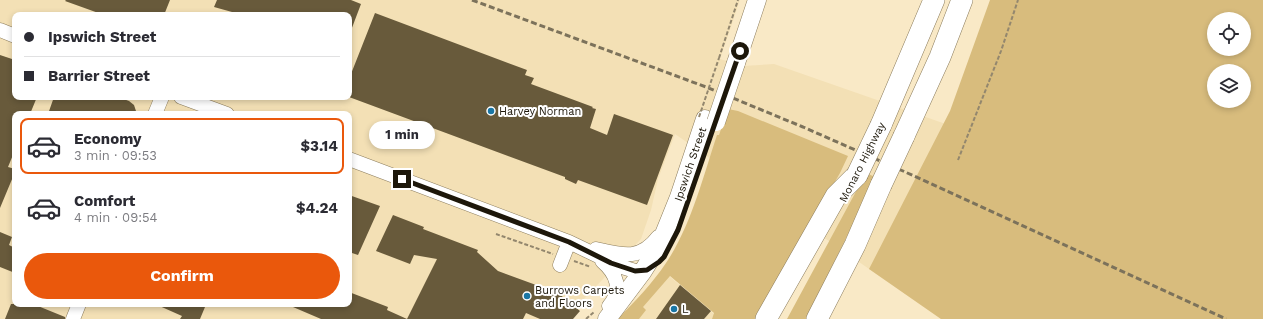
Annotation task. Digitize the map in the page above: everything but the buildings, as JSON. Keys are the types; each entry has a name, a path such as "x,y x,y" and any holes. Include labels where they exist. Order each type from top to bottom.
{"highway":[{"name":"Monaro Highway","path":"778,319 857,175 881,125 934,0"},
{"path":"817,319 855,245 940,57 962,0"},
{"path":"766,319 836,196 857,175"}],"main road":[{"name":"Ipswich Street","path":"606,318 643,271 660,244 673,213 704,120 727,61 745,0"},
{"name":"Ipswich Street","path":"727,61 757,0"},
{"name":"Ipswich Street","path":"606,318 639,290 664,257 673,241 683,217 704,120"},
{"path":"643,271 651,268 664,257"}],"street":[{"path":"0,30 12,35"},
{"path":"156,111 161,100"},
{"path":"189,100 219,111"},
{"path":"352,160 569,242 598,257 630,270 643,271"},
{"path":"569,242 623,255 636,254 648,248 656,240 673,213"},
{"path":"560,265 569,242"},
{"path":"598,257 607,265 613,274 617,287 617,295 607,309 606,318"},
{"path":"73,319 79,307"}],"path":[{"path":"704,120 727,61 738,0"},
{"path":"958,160 1001,51 1018,0"}],"shaded area":[{"path":"0,0 740,0 720,59 743,66 774,64 1263,235 1263,319 941,319 675,134 658,179 651,210 641,239 565,319 0,319"},
{"path":"990,0 1263,0 1263,319 941,319 869,269 950,111"},
{"path":"728,109 738,111 848,156 840,173 756,319 712,319 714,313 670,276 643,307 646,310 639,319 618,319 655,278 675,249 683,233 717,135 719,135"},
{"path":"866,173 875,177 806,319 787,319"},
{"path":"662,270 714,314 712,319 618,319 646,290"}],"railway":[{"path":"472,0 706,87 803,127 903,171 1226,319"}],"place":[{"name":"Harvey Norman","path":"491,111"},
{"name":"Burrows Carpets and Floors","path":"527,296"},
{"name":"L","path":"674,309"}],"route":[{"path":"402,179 569,242 619,266 635,271 647,270 654,267 664,257 678,230 740,51"}]}
